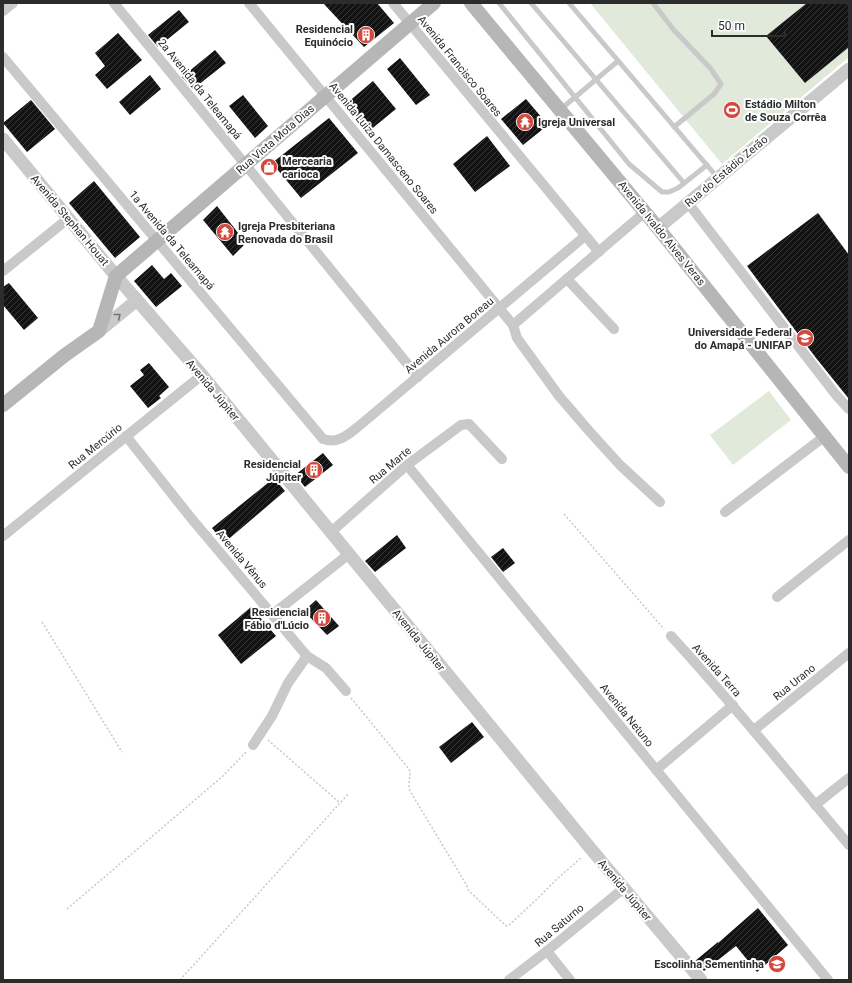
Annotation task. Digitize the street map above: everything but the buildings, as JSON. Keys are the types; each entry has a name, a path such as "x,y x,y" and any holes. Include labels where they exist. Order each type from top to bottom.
{"main road":[{"name":"Rua Victa Mota Dias","path":"116,276 434,3"},
{"name":"Avenida Ivaldo Alves Veras","path":"471,3 645,212 849,467"},
{"path":"3,405 65,355 99,331 116,276"}],"street":[{"path":"3,11 13,3"},
{"name":"2a Avenida da Teleamapá","path":"114,3 418,377"},
{"name":"Avenida Luiza Damasceno Soares","path":"249,3 514,325 517,338 559,396 620,465 660,502"},
{"name":"Avenida Francisco Soares","path":"393,3 598,252"},
{"name":"1a Avenida da Teleamapá","path":"3,57 323,439"},
{"name":"Rua do Estádio Zerão","path":"658,228 849,69"},
{"name":"Avenida Stephan Houat","path":"3,139 137,300"},
{"path":"688,203 836,395 849,409"},
{"path":"514,325 645,212"},
{"path":"3,271 69,218"},
{"name":"Avenida Aurora Boreau","path":"323,439 330,441 339,440 348,435 585,236"},
{"path":"567,279 614,329"},
{"path":"99,331 137,300"},
{"name":"Avenida Júpiter","path":"137,300 202,375 591,849 701,980"},
{"name":"Rua Mercúrio","path":"3,536 202,375"},
{"name":"Rua Marte","path":"331,532 408,465 458,427 465,424 469,424 502,459"},
{"name":"Avenida Vênus","path":"126,436 191,518 307,656 326,668 346,691"},
{"path":"725,512 825,436"},
{"name":"Avenida Netuno","path":"408,465 828,980"},
{"path":"778,597 849,540"},
{"path":"273,614 349,554"},
{"name":"Avenida Terra","path":"671,636 733,705 849,845"},
{"name":"Rua Urano","path":"754,730 849,653"},
{"path":"256,741 272,716 288,683 307,656"},
{"path":"656,770 733,705"},
{"path":"815,805 849,778"},
{"name":"Rua Saturno","path":"509,980 624,888"},
{"path":"547,951 570,980"}],"lane":[{"path":"499,3 629,164 662,192 669,192 678,188 707,164"},
{"path":"531,3 684,183"},
{"path":"569,3 718,178"},
{"path":"653,3 673,29 711,69 721,84 714,94 674,127"},
{"path":"560,110 618,61"}],"path":[{"path":"564,514 671,636"},
{"path":"42,622 122,752"},
{"path":"346,691 409,769 410,791 469,891 507,926 591,849"},
{"path":"67,909 223,776 256,741 340,803"},
{"path":"180,980 349,793"}],"green space":[{"name":"Estádio Milton de Souza Corrêa","path":"590,3 849,3 849,57 722,164"},
{"path":"769,391 791,420 733,465 710,435"}],"place":[{"name":"Residencial Equinócio","path":"366,35"},
{"name":"Estádio Milton de Souza Corrêa","path":"732,110"},
{"name":"Igreja Universal","path":"525,122"},
{"name":"Mercearia carioca","path":"269,167"},
{"name":"Igreja Presbiteriana Renovada do Brasil","path":"225,232"},
{"name":"Universidade Federal do Amapá - UNIFAP","path":"805,338"},
{"name":"Residencial Júpiter","path":"314,470"},
{"name":"Residencial Fábio d'Lúcio","path":"322,618"},
{"name":"Escolinha Sementinha","path":"777,964"}]}
